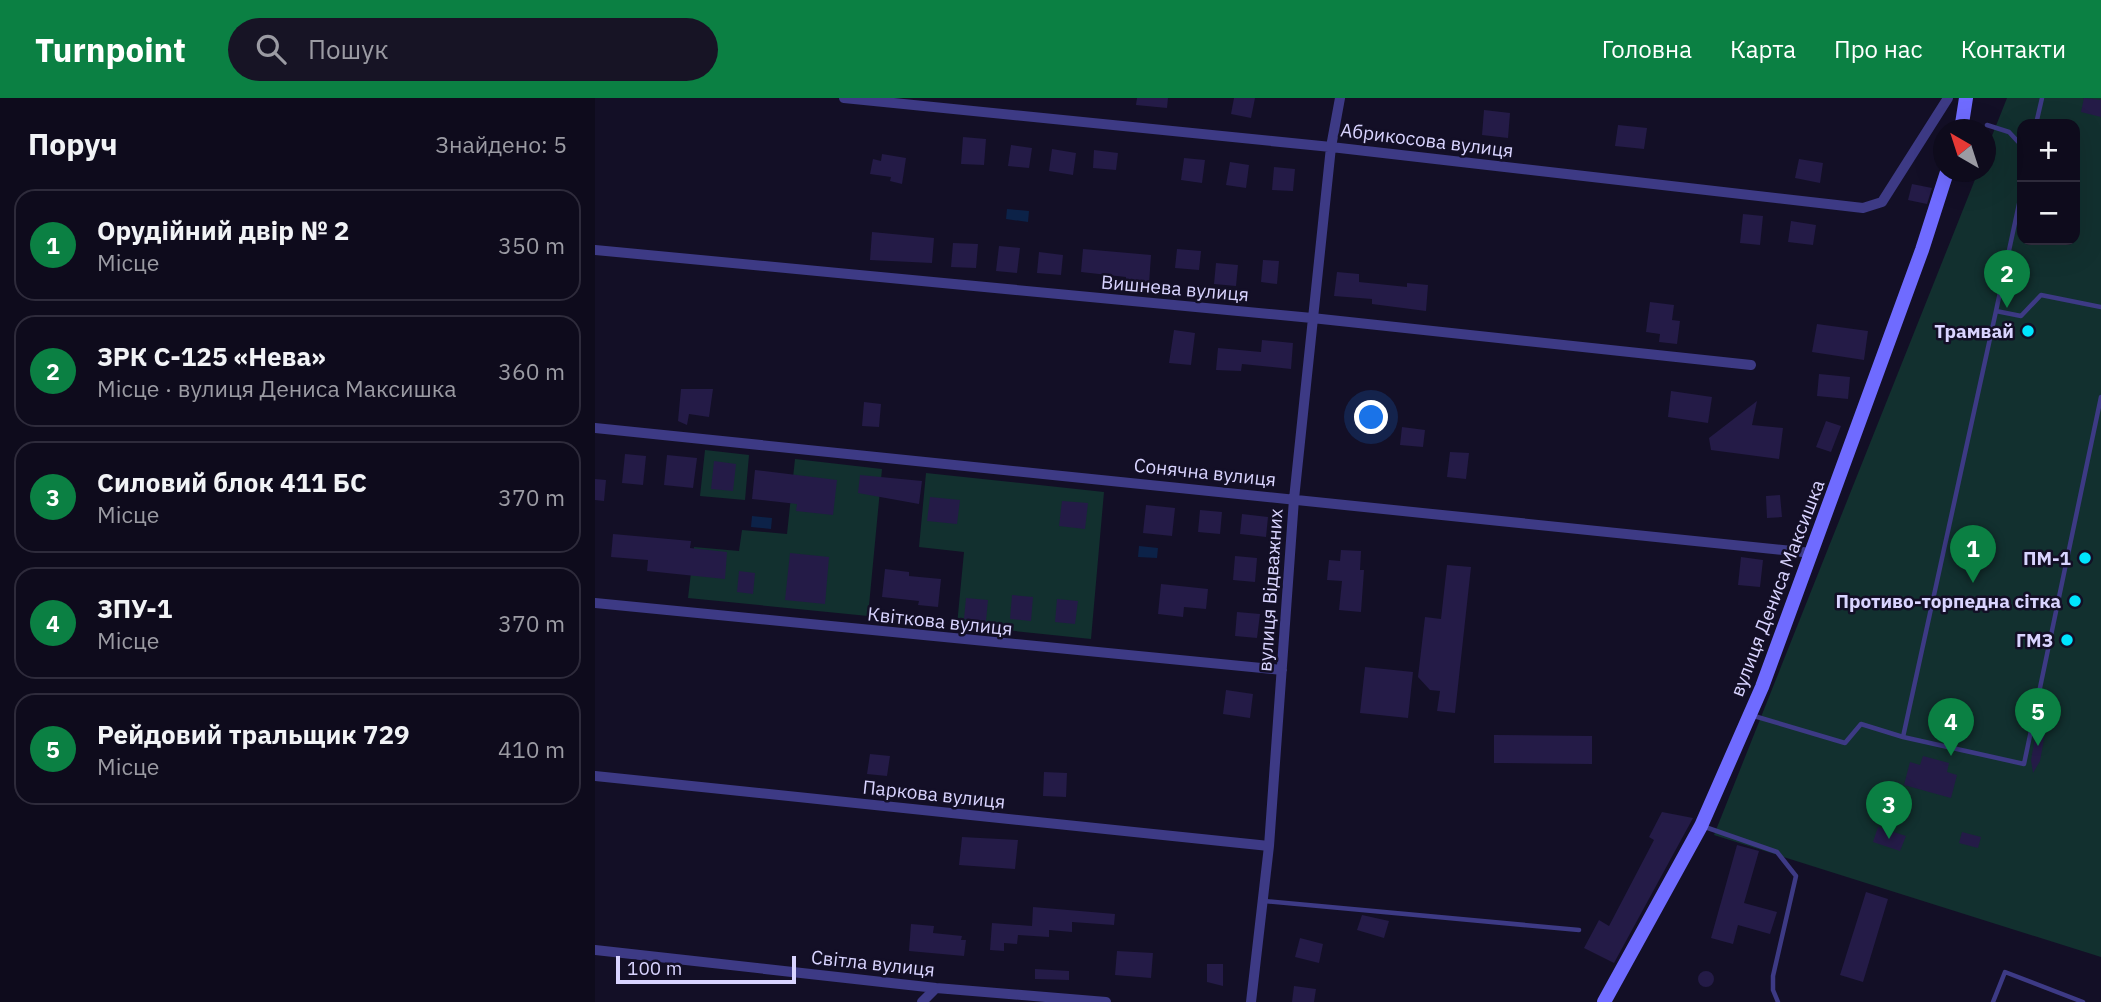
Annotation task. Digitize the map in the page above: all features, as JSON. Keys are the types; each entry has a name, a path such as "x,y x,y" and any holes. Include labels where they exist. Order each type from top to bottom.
{"street":[{"name":"Абрикосова вулиця","path":"844,98 1331,147 1863,208 1882,202 1948,98"},
{"name":"вулиця Відважних","path":"1251,1002 1269,846 1294,499 1312,318 1331,147 1341,98"},
{"path":"1963,119 1966,98"},
{"name":"вулиця Дениса Максишка","path":"1604,1002 1701,826 1749,715 1812,553 1943,182"},
{"name":"Вишнева вулиця","path":"595,250 1312,318 1751,365"},
{"name":"Сонячна вулиця","path":"595,428 1812,553"},
{"name":"Квіткова вулиця","path":"595,603 1282,670"},
{"name":"Паркова вулиця","path":"595,776 1269,846"},
{"name":"Світла вулиця","path":"595,950 936,988 1105,1002"},
{"path":"922,1002 936,988"}],"lane":[{"path":"2037,119 2042,98"},
{"path":"1996,128 2009,132 2017,141"},
{"path":"1903,737 2017,213"},
{"path":"1996,311 2021,316 2041,295 2101,307"},
{"path":"1749,715 1845,743 1861,724 1903,737 2024,764 2101,397"},
{"path":"1701,826 1777,852 1796,876 1773,976 1773,990 1778,1002"},
{"path":"1263,901 1579,930"},
{"path":"1993,1002 2005,972 2083,1002"}],"green space":[{"path":"2007,98 2101,98 2101,957 1714,835 1974,182 1996,182 1996,126"},
{"path":"705,450 749,455 745,500 700,496"},
{"path":"795,459 882,469 868,616 688,598 694,547 739,551 742,530 787,534"},
{"path":"926,473 1104,492 1091,639 957,625 964,552 919,547"}],"water":[{"path":"1007,209 1029,211 1028,222 1006,219"},
{"path":"752,516 772,518 771,529 751,527"},
{"path":"1139,546 1158,548 1157,558 1138,557"}],"building":[{"path":"1137,98 1168,98 1167,108 1136,105"},
{"path":"1234,98 1255,98 1251,118 1231,114"},
{"path":"2084,98 2101,100 2101,117 2081,112"},
{"path":"1484,110 1510,113 1508,138 1482,135"},
{"path":"1618,125 1647,128 1644,149 1615,146"},
{"path":"963,137 986,139 984,165 961,164"},
{"path":"1011,145 1032,148 1029,168 1008,166"},
{"path":"1052,149 1076,153 1073,175 1049,171"},
{"path":"1094,150 1118,153 1116,170 1093,168"},
{"path":"882,154 906,158 902,184 890,181 891,177 870,174 873,159 881,161"},
{"path":"1184,158 1205,160 1202,183 1181,180"},
{"path":"1799,159 1823,163 1820,183 1795,178"},
{"path":"1230,162 1249,165 1246,188 1226,185"},
{"path":"1274,167 1295,169 1293,191 1272,190"},
{"path":"1912,184 1932,188 1927,204 1908,200"},
{"path":"1743,214 1763,216 1760,245 1740,243"},
{"path":"1791,221 1816,225 1813,245 1788,242"},
{"path":"872,232 934,238 932,263 870,260"},
{"path":"953,243 978,244 976,268 951,267"},
{"path":"999,246 1020,248 1017,273 996,271"},
{"path":"1083,249 1151,255 1149,284 1126,282 1126,277 1081,272"},
{"path":"1177,249 1201,251 1199,270 1175,268"},
{"path":"1039,252 1063,255 1061,275 1037,273"},
{"path":"1263,260 1279,261 1277,284 1261,282"},
{"path":"1216,263 1238,265 1236,286 1214,284"},
{"path":"1337,272 1359,274 1359,282 1407,287 1407,283 1428,285 1426,311 1372,304 1372,299 1334,296"},
{"path":"1650,302 1674,305 1672,320 1680,321 1677,344 1659,342 1660,334 1646,332"},
{"path":"1817,324 1868,331 1864,360 1812,352"},
{"path":"1174,330 1195,333 1191,365 1169,363"},
{"path":"1262,340 1293,343 1291,369 1242,364 1241,371 1216,370 1218,348 1261,352"},
{"path":"1819,374 1850,377 1848,399 1817,396"},
{"path":"681,389 713,389 709,417 689,414 687,425 678,421"},
{"path":"1671,391 1712,397 1708,423 1668,417"},
{"path":"1757,401 1752,425 1783,428 1779,459 1711,450 1709,438"},
{"path":"864,402 881,404 879,427 862,426"},
{"path":"1826,421 1841,426 1831,452 1816,447"},
{"path":"1402,427 1425,430 1423,447 1400,445"},
{"path":"1450,452 1469,453 1466,479 1447,477"},
{"path":"625,454 646,456 643,485 622,483"},
{"path":"667,455 697,458 693,488 664,485"},
{"path":"714,461 736,464 733,491 711,489"},
{"path":"755,470 837,480 833,515 796,511 797,504 752,499"},
{"path":"860,475 922,481 919,504 858,493"},
{"path":"595,479 606,480 604,501 595,500"},
{"path":"1780,495 1782,517 1767,518 1766,496"},
{"path":"930,497 960,500 957,524 927,521"},
{"path":"1062,501 1088,503 1085,529 1059,526"},
{"path":"1146,505 1175,508 1172,536 1143,533"},
{"path":"1200,510 1222,512 1220,534 1198,532"},
{"path":"1242,514 1268,517 1266,537 1240,534"},
{"path":"613,534 691,541 690,548 727,552 725,579 647,571 648,560 611,557"},
{"path":"1341,550 1361,551 1360,570 1364,570 1361,612 1339,610 1342,581 1327,580 1329,560 1340,561"},
{"path":"790,553 829,557 825,604 785,600"},
{"path":"1235,556 1257,558 1255,582 1233,580"},
{"path":"1741,557 1763,560 1760,587 1738,585"},
{"path":"1447,565 1471,567 1455,713 1437,711 1440,691 1430,690 1418,677 1425,617 1441,619"},
{"path":"885,569 909,572 909,576 941,579 938,607 918,605 919,601 882,597"},
{"path":"739,571 755,573 753,594 737,592"},
{"path":"1161,584 1208,589 1206,609 1184,607 1183,617 1158,614"},
{"path":"1012,595 1033,597 1031,621 1010,619"},
{"path":"966,598 988,600 986,621 964,619"},
{"path":"1057,599 1078,601 1075,624 1055,622"},
{"path":"1237,612 1260,614 1257,638 1235,636"},
{"path":"1365,667 1413,672 1408,718 1360,713"},
{"path":"1226,690 1253,694 1250,718 1223,714"},
{"path":"2045,704 2045,733 2040,761 2033,773 2031,760 2038,721"},
{"path":"1494,735 1592,736 1592,764 1494,763"},
{"path":"870,754 890,756 887,776 867,774"},
{"path":"1923,756 1949,763 1947,772 1957,775 1951,798 1904,785 1910,762 1920,765"},
{"path":"1044,772 1067,773 1066,797 1043,796"},
{"path":"1662,812 1693,818 1614,963 1584,948 1599,920 1609,926 1654,840 1649,837"},
{"path":"1878,827 1906,836 1900,851 1873,842"},
{"path":"1962,832 1981,837 1978,848 1959,843"},
{"path":"962,837 1018,840 1015,869 959,865"},
{"path":"1737,845 1759,851 1744,903 1777,912 1770,934 1738,925 1733,944 1711,938"},
{"path":"1866,892 1888,899 1863,982 1840,975"},
{"path":"1033,907 1115,914 1114,925 1072,922 1072,932 1049,930 1049,937 1018,935 1017,944 1004,943 1004,951 990,950 992,923 1032,926"},
{"path":"1362,915 1389,921 1384,938 1357,930"},
{"path":"911,924 934,926 933,933 962,936 961,940 966,940 964,956 909,951"},
{"path":"1300,938 1323,944 1319,963 1295,957"},
{"path":"1117,951 1153,953 1151,978 1115,975"},
{"path":"1207,964 1223,964 1223,986 1207,982"},
{"path":"1035,969 1069,971 1069,980 1035,979"},
{"path":"1706,971 1714,979 1706,987 1698,979"},
{"path":"1294,986 1316,989 1314,1002 1292,1002"}],"place":[{"name":"ЗРК С-125 «Нева»","path":"2007,308"},
{"name":"Трамвай","path":"2028,331"},
{"name":"ПМ-1","path":"2085,558"},
{"name":"Орудійний двір № 2","path":"1973,583"},
{"name":"Противо-торпедна сітка","path":"2075,601"},
{"name":"ГМЗ","path":"2067,640"},
{"name":"Рейдовий тральщик 729","path":"2038,746"},
{"name":"ЗПУ-1","path":"1951,756"},
{"name":"Силовий блок 411 БС","path":"1889,839"}]}
